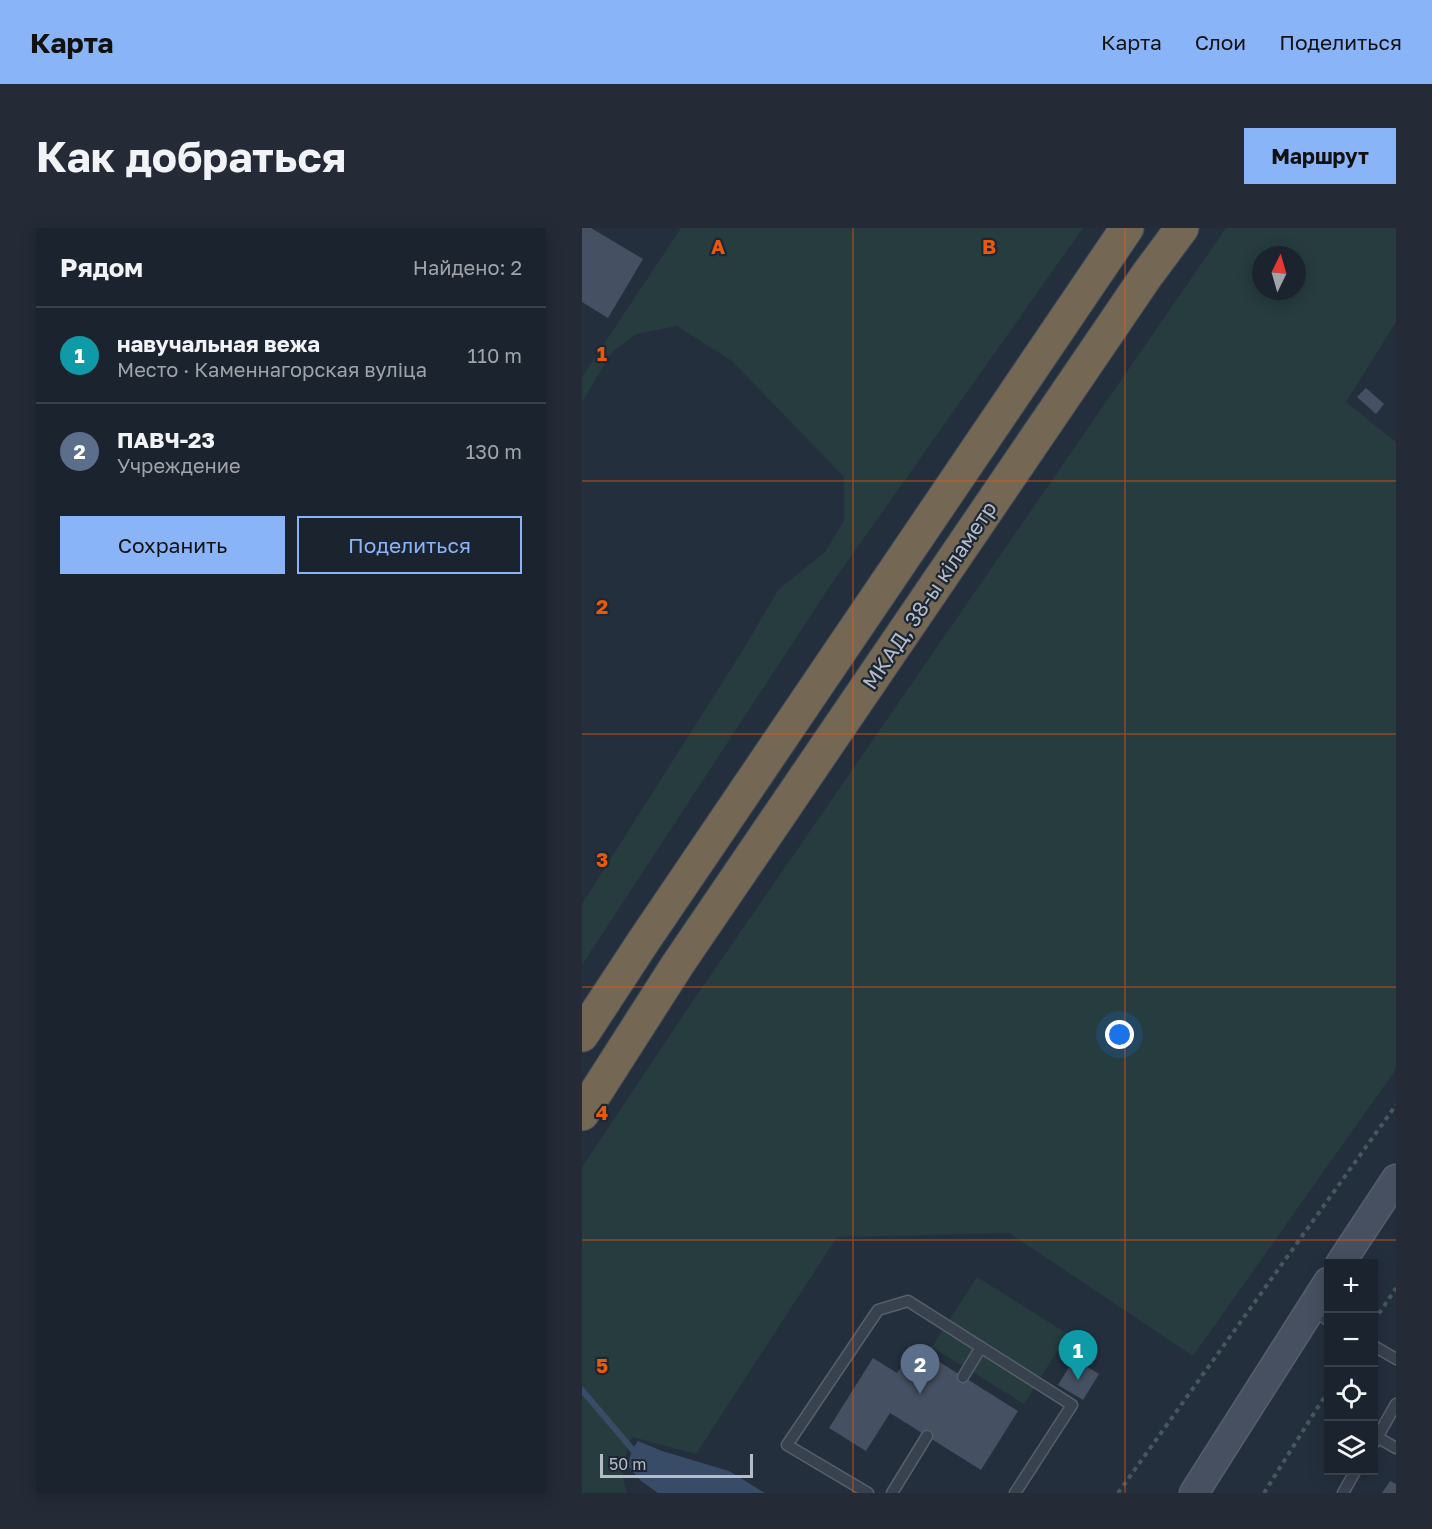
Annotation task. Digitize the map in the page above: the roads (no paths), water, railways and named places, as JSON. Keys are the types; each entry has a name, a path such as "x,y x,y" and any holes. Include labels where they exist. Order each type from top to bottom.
{"highway":[{"name":"МКАД, 38-ы кіламетр","path":"582,1035 1126,228"},
{"name":"МКАД, 38-ы кіламетр","path":"582,1114 678,964 1133,295 1182,228"}],"main road":[{"path":"1343,1259 1396,1179"},
{"path":"1194,1493 1319,1314 1324,1298"}],"lane":[{"path":"868,1493 787,1445 878,1310 908,1301 1072,1405 1016,1493"},
{"path":"963,1377 981,1347"},
{"path":"1378,1348 1396,1359"},
{"path":"1378,1435 1396,1404"},
{"path":"892,1493 927,1436"},
{"path":"1378,1441 1396,1448"},
{"path":"1342,1493 1353,1475"}],"water":[{"path":"638,1441 662,1451 729,1471 765,1493 658,1493 641,1481 628,1466 632,1449"}],"waterway":[{"path":"582,1390 632,1449"}],"place":[{"name":"навучальная вежа","path":"1078,1380"},
{"name":"ПАВЧ-23","path":"920,1394"}]}
